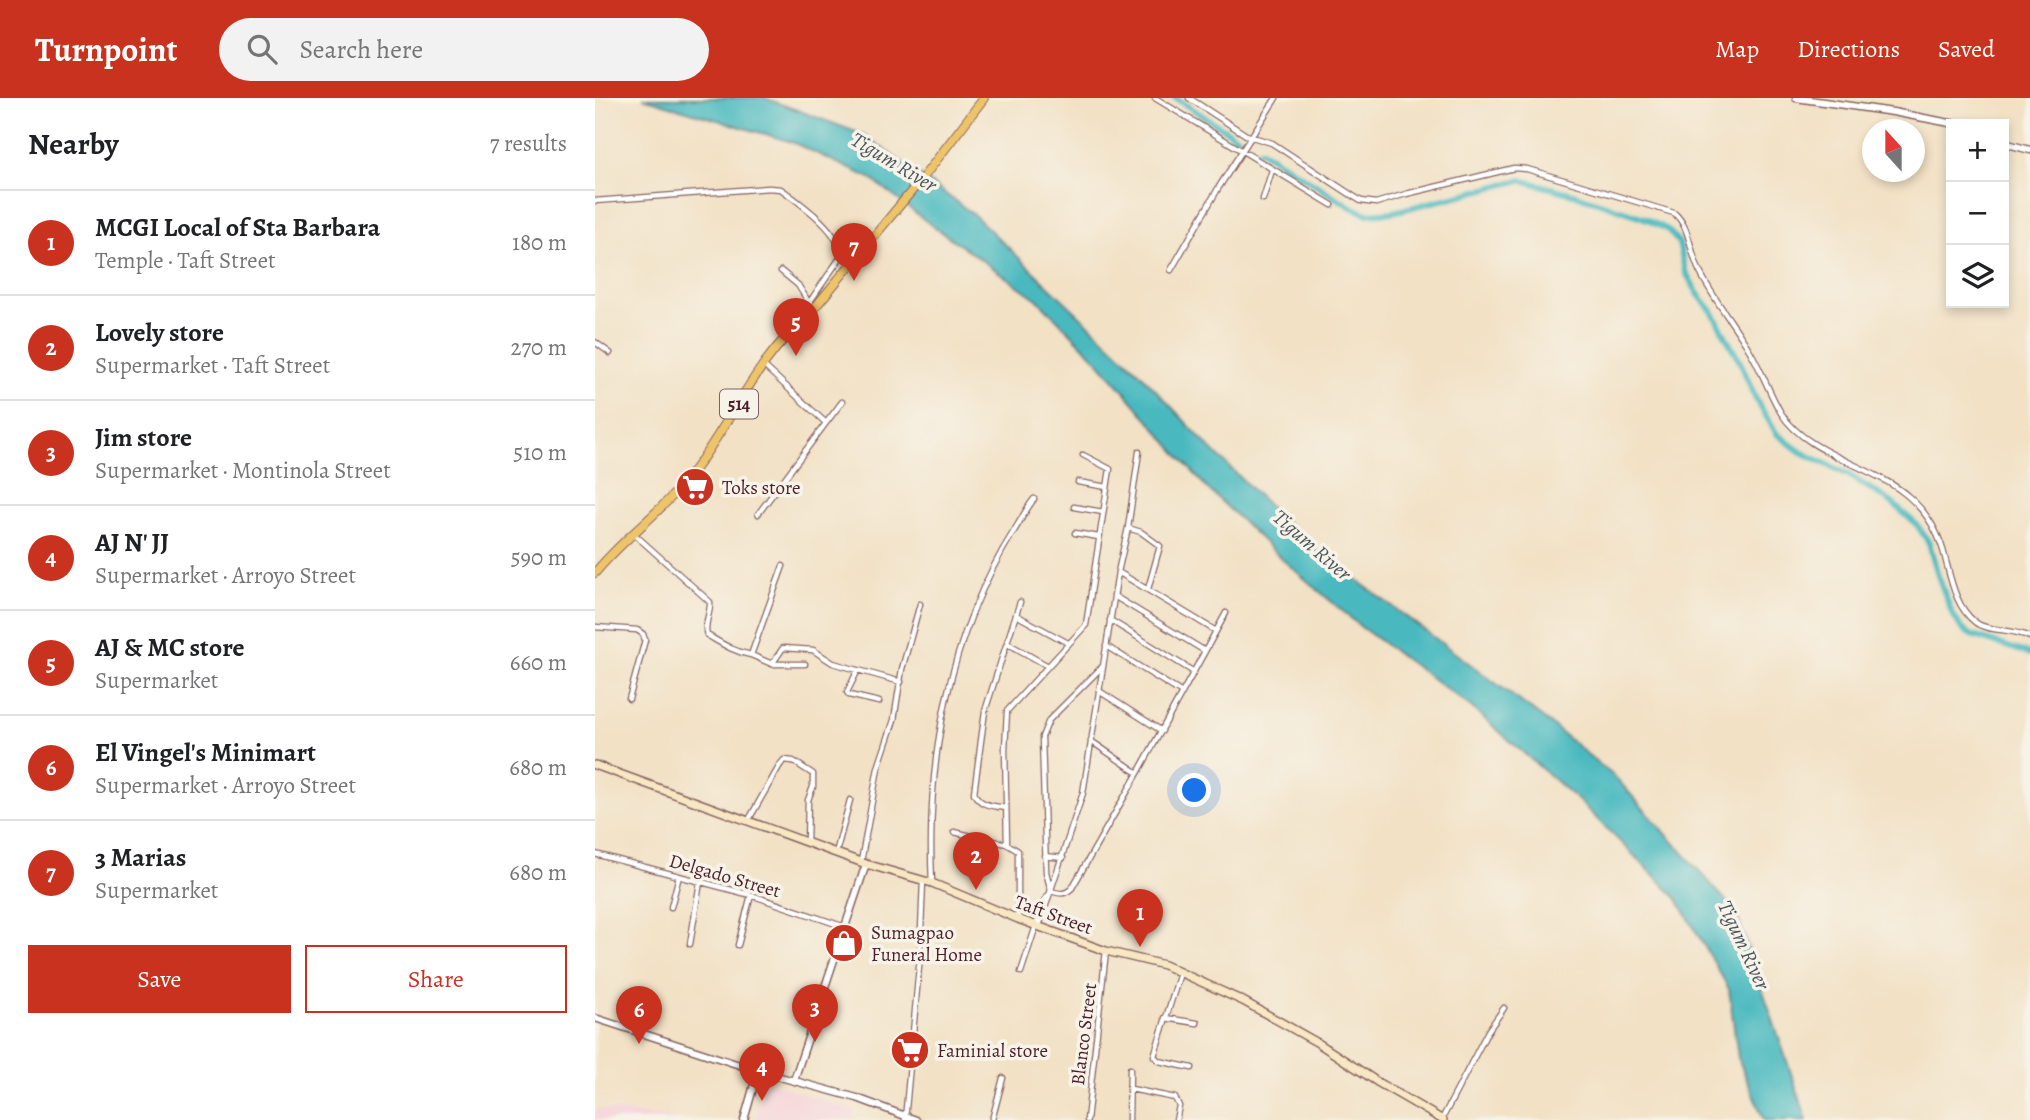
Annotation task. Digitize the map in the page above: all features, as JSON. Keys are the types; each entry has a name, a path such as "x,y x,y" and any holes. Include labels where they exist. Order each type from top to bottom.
{"main road":[{"name":"514","path":"595,573 689,477 764,366 925,175 983,98"},
{"name":"Taft Street","path":"595,766 807,844 932,883 1018,919 1107,951 1164,965 1243,1001 1443,1119"}],"street":[{"path":"1155,98 1332,205"},
{"path":"1189,98 1251,136 1272,143 1367,203 1501,171 1527,169 1674,213 1682,219 1699,270 1752,354 1786,420 1798,432 1824,449 1909,496 1932,525 1957,596 1973,621 1982,627 2012,630 2030,637"},
{"path":"1171,270 1242,149 1276,98"},
{"path":"1796,98 1946,122"},
{"path":"2009,144 2030,149"},
{"path":"1263,199 1272,170"},
{"path":"595,201 781,189 836,236 842,251 810,304 807,317"},
{"path":"781,271 798,285 810,304"},
{"path":"595,342 610,353"},
{"path":"764,366 826,423"},
{"path":"758,514 842,402"},
{"path":"1021,972 1044,901 1051,891 1063,858 1083,793 1139,452"},
{"path":"1007,844 1007,711 1086,625 1110,469 1083,455"},
{"path":"1078,482 1107,487"},
{"path":"932,883 930,836 939,739 953,667 983,586 1034,499"},
{"path":"1074,507 1103,512"},
{"path":"1128,528 1141,532 1160,546 1148,589"},
{"path":"632,533 707,597 711,608 705,629 707,635 733,650 772,664 805,664"},
{"path":"1075,533 1100,537"},
{"path":"751,655 783,566"},
{"path":"1118,572 1216,631"},
{"path":"1114,596 1205,651"},
{"path":"1006,808 985,804 974,793 985,711 1020,602"},
{"path":"794,1080 846,927 864,863 878,768 894,720 902,669 920,604"},
{"path":"1051,891 1067,893 1072,888 1139,773 1226,613"},
{"path":"1016,615 1069,643"},
{"path":"1110,620 1194,672"},
{"path":"595,627 636,630 643,634 645,640 629,699"},
{"path":"1007,643 1048,666"},
{"path":"1106,646 1182,693"},
{"path":"772,664 779,651 788,648 813,650 828,661 901,682"},
{"path":"1051,891 1048,886 1045,856 1042,737 1049,720 1103,666"},
{"path":"858,670 848,688 849,695 879,702"},
{"path":"1099,691 1162,731"},
{"path":"1091,741 1139,773"},
{"path":"748,821 780,765 785,760 793,761 813,774 814,779 809,800 807,844"},
{"path":"836,853 850,800"},
{"path":"954,832 1007,844 1018,851 1018,919"},
{"name":"Delgado Street","path":"595,854 751,895 846,927"},
{"path":"1045,856 1063,858"},
{"path":"671,907 679,876"},
{"path":"905,1118 920,956 923,880"},
{"path":"689,944 700,882"},
{"path":"738,945 751,895"},
{"name":"Blanco Street","path":"1087,1120 1107,951"},
{"path":"1180,972 1154,1056 1156,1059 1192,1068"},
{"path":"1443,1119 1488,1031 1504,1008"},
{"path":"595,1018 758,1071 857,1098 916,1120"},
{"path":"1165,1018 1197,1024"},
{"path":"1129,1120 1130,1069"},
{"path":"744,1120 758,1071"},
{"path":"992,1120 1003,1078"},
{"path":"1131,1089 1175,1098 1178,1105 1176,1120"}],"shaded area":[{"path":"766,1081 854,1110 853,1120 756,1120 760,1089"},
{"path":"595,1108 684,1120 595,1120"}],"water":[{"name":"Tigum River","path":"643,98 765,98 864,135 973,214 1140,373 1206,444 1308,544 1548,722 1616,778 1736,912 1807,1120 1764,1120 1738,1058 1729,989 1677,898 1581,803 1470,706 1361,627 1283,560 1206,487 1098,361 1037,299 870,178 792,142"}],"waterway":[{"path":"1175,98 1238,138"},
{"path":"1260,150 1351,207 1367,214 1393,212 1521,180 1642,217 1668,230 1679,243 1685,271 1712,311 1742,366 1756,400 1777,434 1801,452 1847,474 1891,502 1917,525 1929,543 1938,576 1952,613 1961,628 1971,635 2030,654"}],"place":[{"name":"3 Marias","path":"854,281"},
{"name":"AJ & MC store","path":"796,356"},
{"name":"Toks store","path":"695,487"},
{"name":"Lovely store","path":"976,890"},
{"name":"Sumagpao Funeral Home","path":"844,943"},
{"name":"MCGI Local of Sta Barbara","path":"1140,947"},
{"name":"Jim store","path":"815,1042"},
{"name":"El Vingel's Minimart","path":"639,1044"},
{"name":"Faminial store","path":"910,1050"},
{"name":"AJ N' JJ","path":"762,1101"}]}
